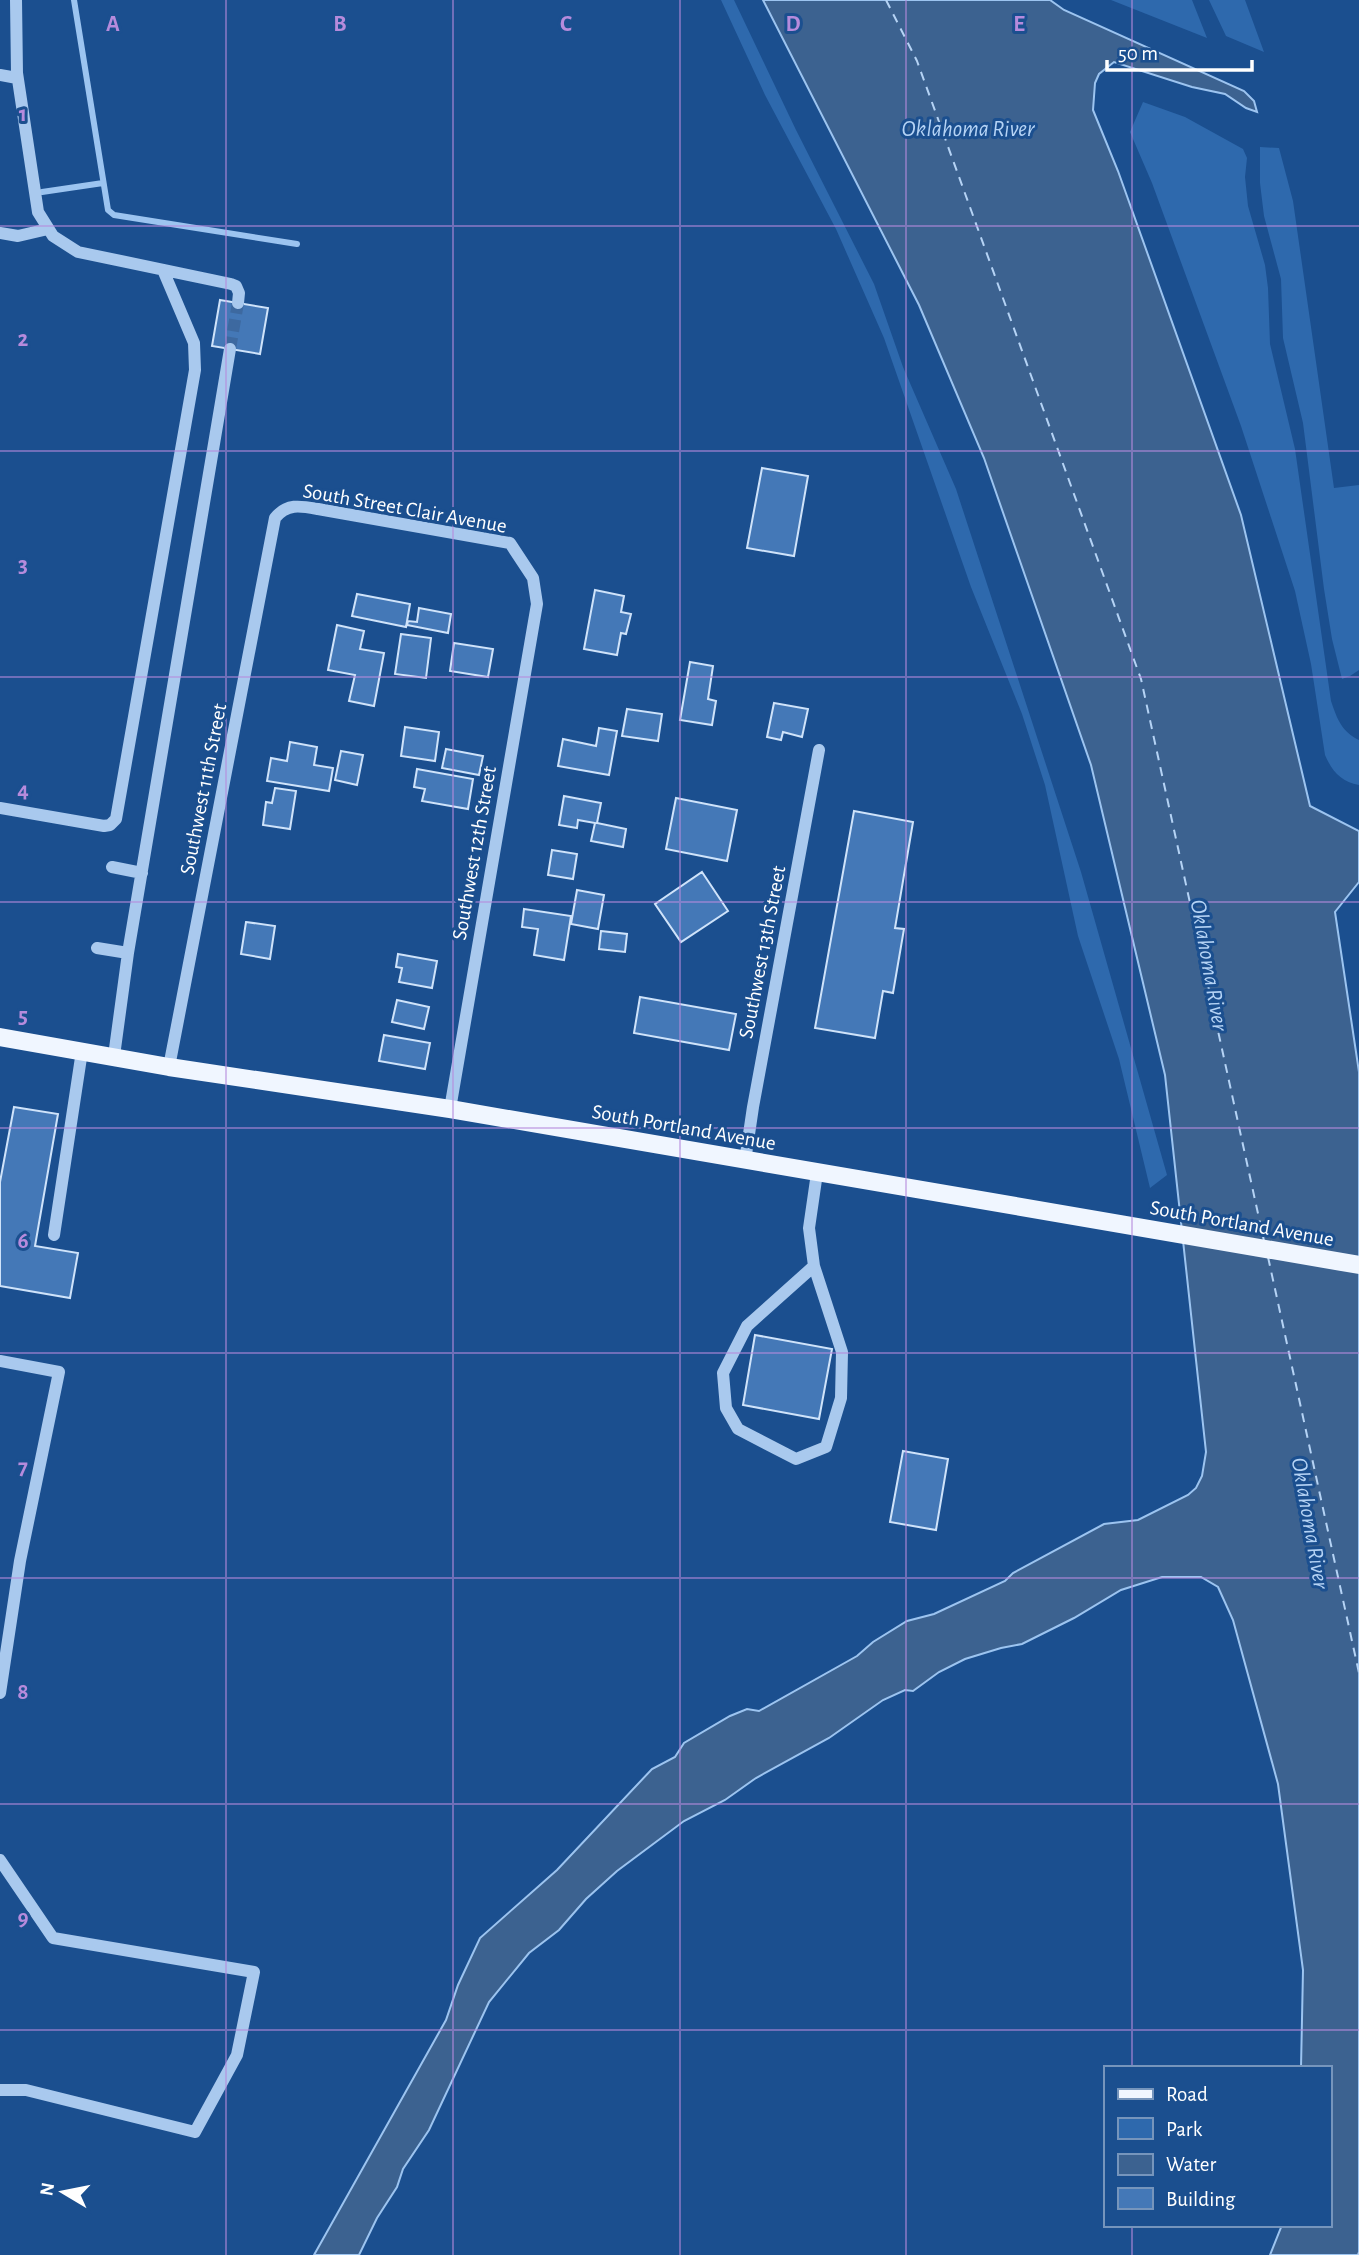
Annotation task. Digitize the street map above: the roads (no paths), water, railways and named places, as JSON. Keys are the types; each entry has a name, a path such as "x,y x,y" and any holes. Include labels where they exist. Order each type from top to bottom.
{"main road":[{"name":"South Portland Avenue","path":"0,1037 169,1067 450,1109 1359,1265"}],"street":[{"path":"16,0 18,78 38,212 52,236 78,252 231,284 236,286 239,293 238,303"},
{"path":"0,75 18,78"},
{"path":"0,233 18,236 48,229"},
{"path":"0,808 104,827 116,819 195,370 194,343 163,270"},
{"path":"114,1056 128,953 230,349"},
{"name":"South Street Clair Avenue","path":"275,518 282,509 295,505 510,543 533,578 537,604"},
{"name":"Southwest 11th Street","path":"169,1067 275,518"},
{"name":"Southwest 12th Street","path":"450,1109 537,604"},
{"name":"Southwest 13th Street","path":"746,1161 752,1107 820,750"},
{"path":"112,867 142,873"},
{"path":"97,948 128,953"},
{"path":"54,1235 82,1051"},
{"path":"814,1266 747,1326 723,1373 726,1408 738,1429 796,1459 826,1447 841,1398 842,1352 814,1266 809,1228 817,1173"},
{"path":"0,1360 59,1372 20,1561 0,1693"},
{"path":"0,1860 53,1938 254,1972 237,2055 195,2132 26,2090 0,2090"}],"water":[{"name":"Oklahoma River","path":"763,0 1050,0 1064,10 1244,91 1254,101 1257,112 1225,94 1192,87 1114,62 1099,74 1095,83 1093,110 1118,171 1241,515 1310,806 1359,831 1359,882 1335,912 1359,1072 1359,2255 1270,2255 1281,2227 1331,2227 1331,2066 1301,2066 1303,1970 1278,1784 1233,1620 1218,1587 1201,1577 1162,1577 1121,1590 1022,1644 965,1659 939,1672 913,1691 905,1690 883,1700 829,1738 756,1778 725,1800 684,1821 617,1871 586,1899 559,1930 529,1953 489,2002 429,2130 403,2169 397,2187 377,2218 359,2255 314,2255 446,2020 458,1985 480,1938 557,1870 652,1769 675,1757 684,1743 730,1716 747,1709 759,1711 857,1656 873,1642 907,1621 934,1614 1005,1581 1013,1573 1104,1524 1138,1520 1188,1495 1196,1488 1202,1476 1206,1452 1165,1075 1091,765 984,458 919,305"}],"waterway":[{"path":"74,0 108,210 114,215 297,244"},
{"path":"42,192 103,183"}],"tunnel":[{"path":"230,349 238,303"}]}
